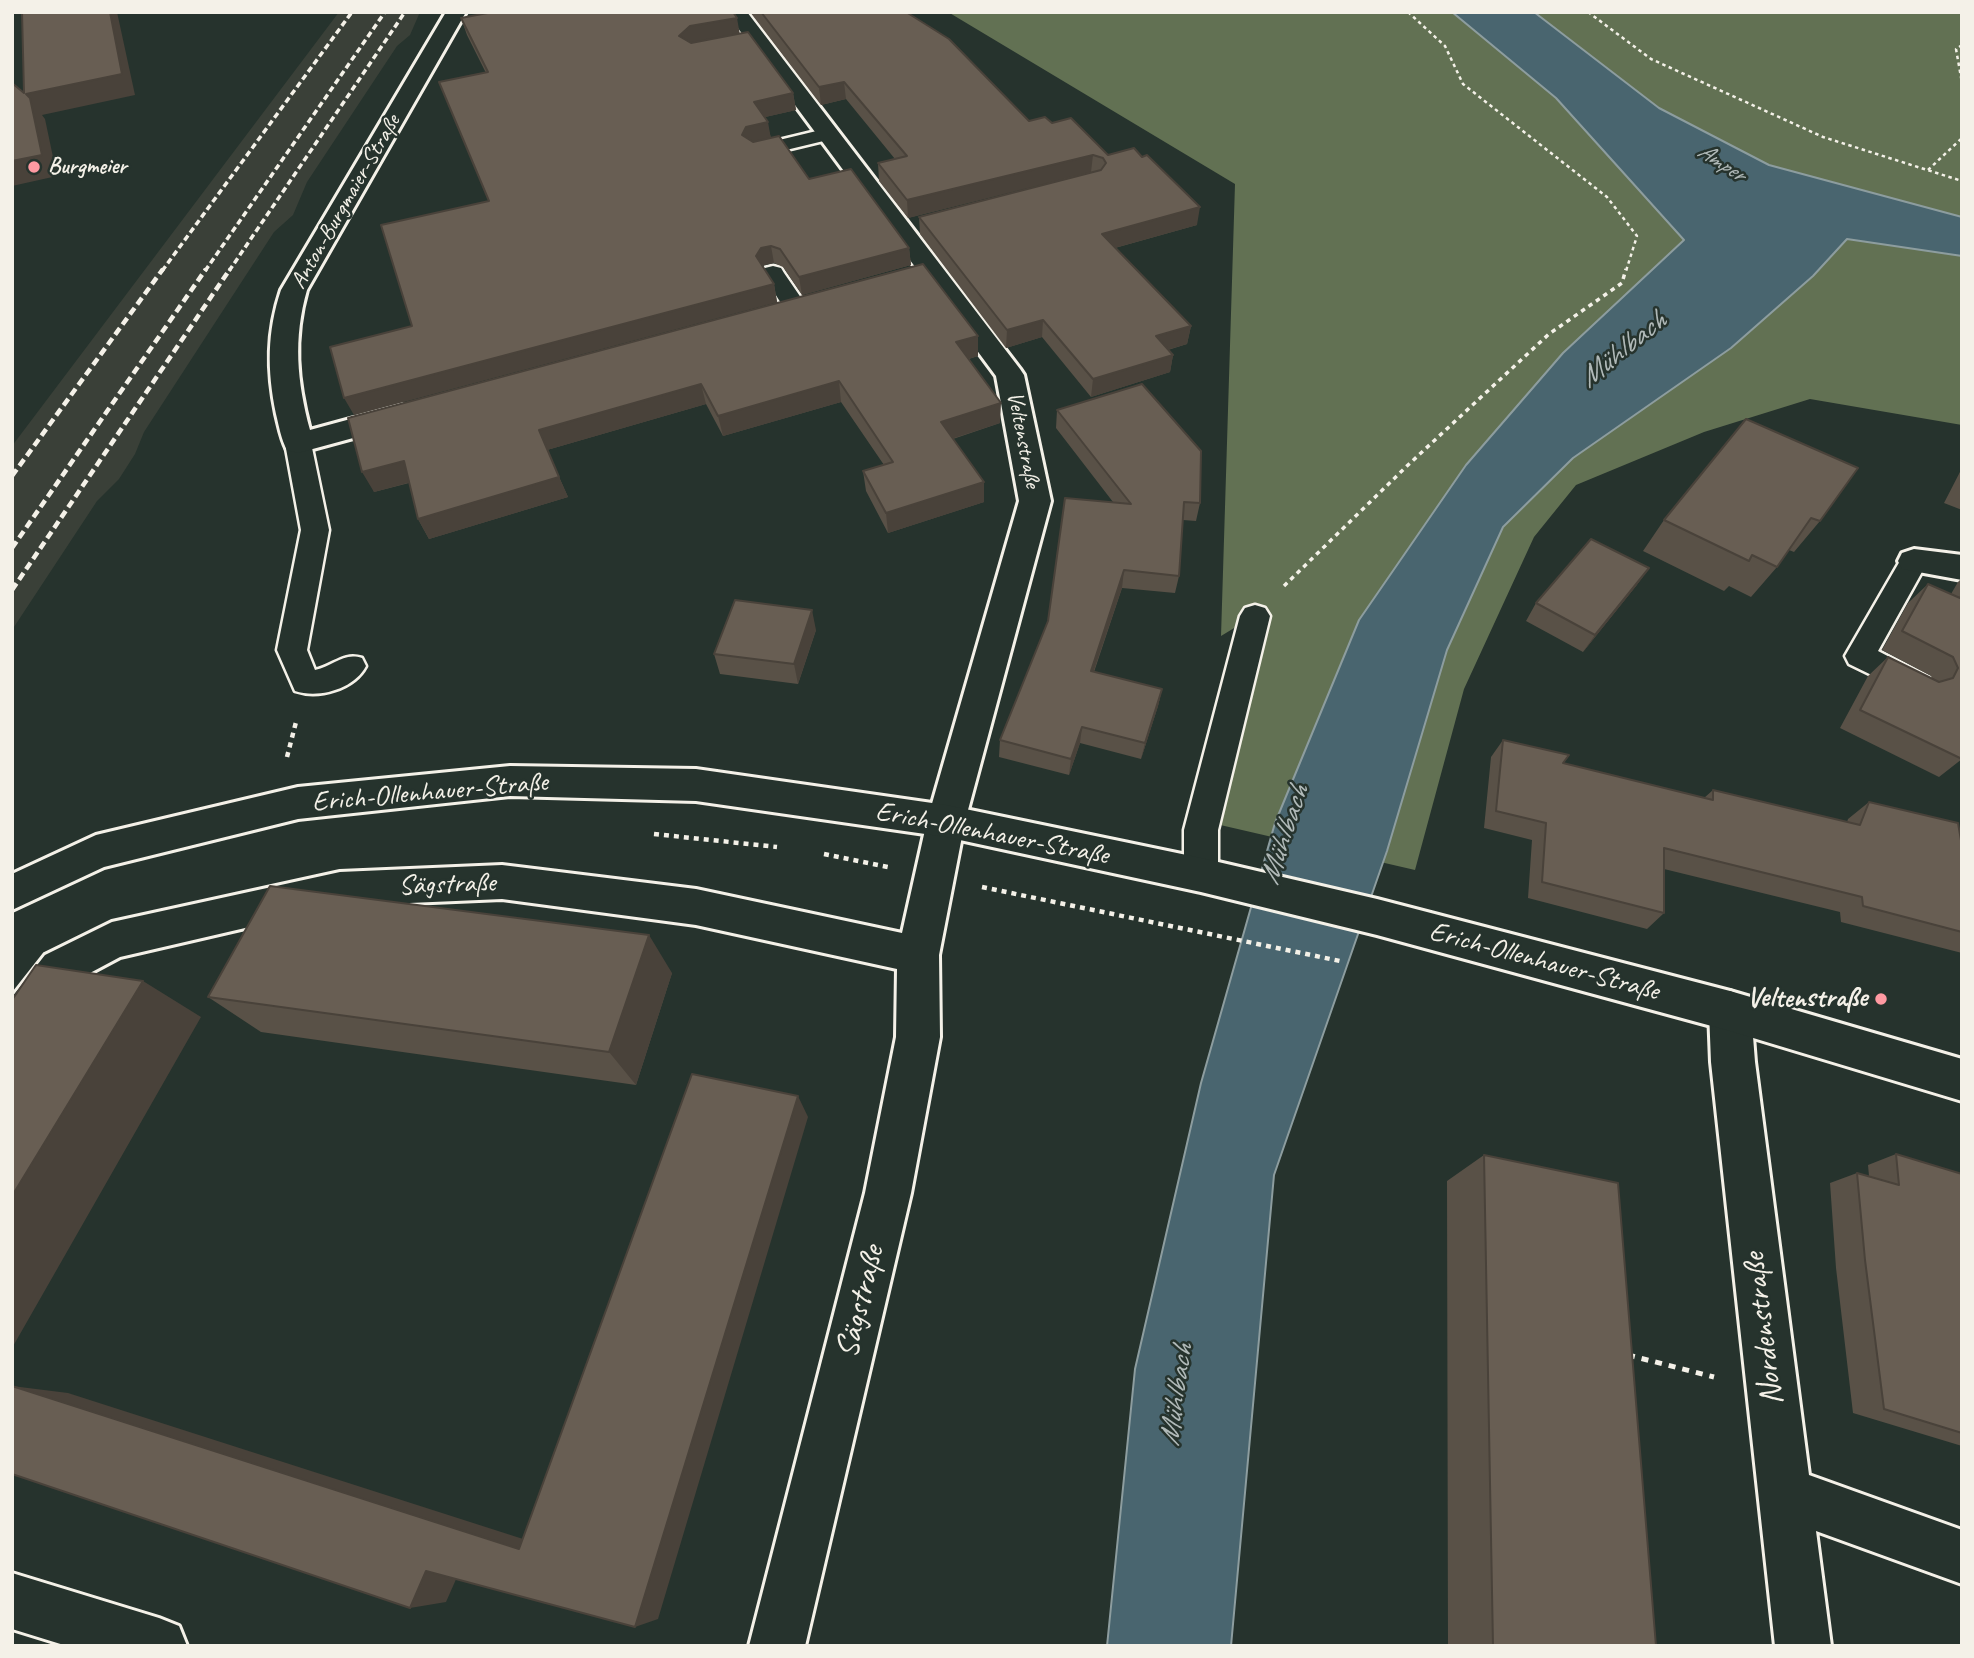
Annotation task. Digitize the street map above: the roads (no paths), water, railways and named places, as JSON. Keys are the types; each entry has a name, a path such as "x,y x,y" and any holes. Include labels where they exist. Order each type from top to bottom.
{"street":[{"name":"Anton-Burgmaier-Straße","path":"298,443 281,363 285,315 294,290 456,12"},
{"name":"Veltenstraße","path":"736,12 744,42 913,227 920,275 1010,375 1035,501 946,821"},
{"path":"298,443 433,407"},
{"path":"1914,561 1954,564 1962,568"},
{"name":"Erich-Ollenhauer-Straße","path":"12,893 96,852 298,803 510,781 696,785 946,821 1213,878 1377,918 1730,1011 1962,1080"},
{"name":"Sägstraße","path":"777,1646 888,1193 918,1037 918,955 946,821"},
{"name":"Sägstraße","path":"12,1031 60,968 112,940 340,890 502,882 695,906 918,955"},
{"name":"Nordenstraße","path":"1730,1011 1803,1646"},
{"path":"1784,1493 1962,1557"},
{"path":"12,1601 159,1646"}],"lane":[{"path":"757,151 829,135"},
{"path":"773,273 795,309"},
{"name":"Anton-Burgmaier-Straße","path":"298,443 315,530 292,650 306,683 335,678 351,666"},
{"path":"1914,561 1860,656 1919,686"},
{"path":"1213,878 1201,830 1255,615"}],"water":[{"path":"1452,12 1534,12 1659,108 1769,165 1962,217 1962,256 1847,239 1813,276 1731,348 1573,458 1503,527 1447,650 1387,851 1274,1175 1231,1646 1107,1646 1135,1369 1201,1083 1275,823 1359,620 1466,465 1563,353 1684,240 1556,98"}],"railway":[{"path":"162,271 352,12"},
{"path":"205,271 385,12"},
{"path":"229,271 405,12"},
{"path":"12,476 163,269"},
{"path":"12,548 206,269"},
{"path":"12,590 230,269"}],"place":[{"name":"Burgmeier","path":"34,167"},
{"name":"Veltenstraße","path":"1881,999"}],"water label":[{"name":"Amper","path":"1721,163"},
{"name":"Mühlbach","path":"1623,350"},
{"name":"Mühlbach","path":"1285,835"},
{"name":"Mühlbach","path":"1177,1395"}]}
